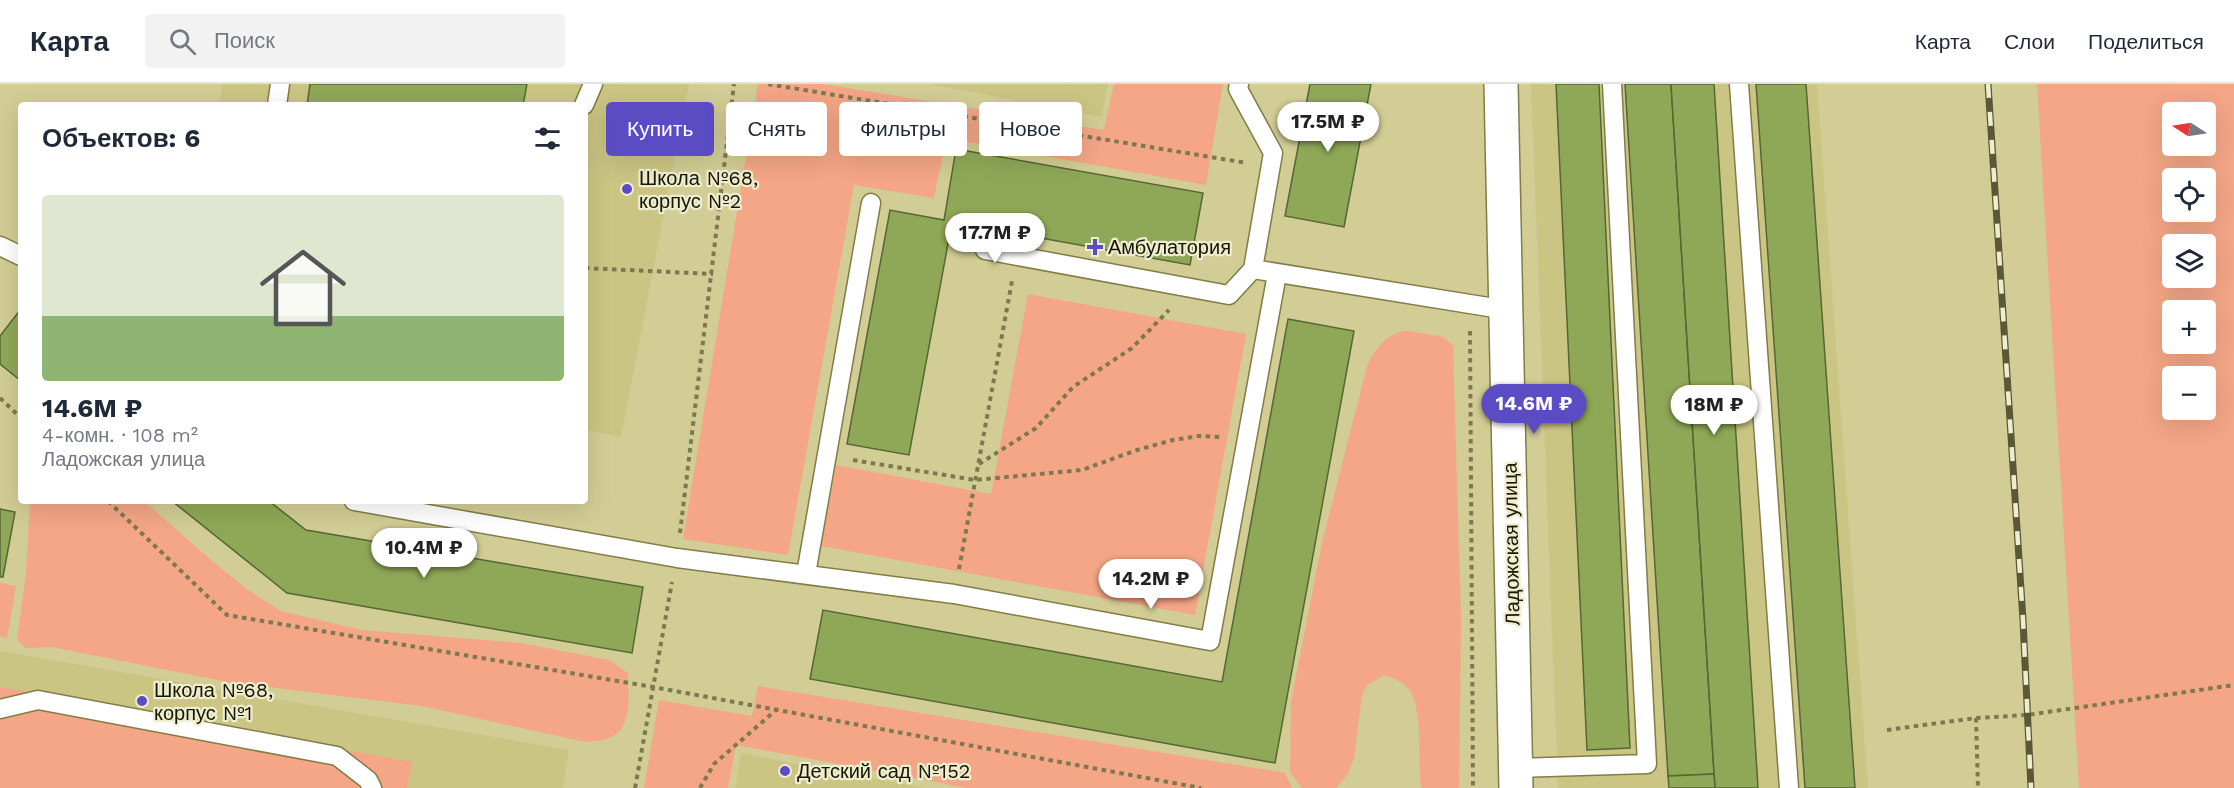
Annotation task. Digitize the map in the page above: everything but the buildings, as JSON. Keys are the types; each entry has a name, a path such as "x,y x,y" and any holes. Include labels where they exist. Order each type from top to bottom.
{"street":[{"name":"Ладожская улица","path":"1501,84 1516,778"}],"lane":[{"path":"277,102 280,84"},
{"path":"585,102 594,84"},
{"path":"985,250 1229,295 1253,269 1273,153 1238,89 1239,84"},
{"path":"1516,778 1647,764 1612,84"},
{"path":"1739,84 1789,788"},
{"path":"806,574 871,203"},
{"path":"0,246 18,255"},
{"path":"1253,269 1507,310"},
{"path":"371,504 677,558 954,594 1210,641 1277,274"},
{"path":"0,709 38,700 337,756 369,780 372,788"}],"path":[{"path":"635,788 677,558 713,274 734,84"},
{"path":"768,84 1254,164"},
{"path":"954,594 1017,257"},
{"path":"588,268 713,274"},
{"path":"978,465 1036,428 1073,387 1131,348 1166,312 1203,291"},
{"path":"1470,305 1473,788"},
{"path":"0,398 18,415"},
{"path":"828,456 975,480 1082,470 1137,450 1199,436 1246,439"},
{"path":"111,504 227,615 653,687 1201,788"},
{"path":"1887,730 1976,718 2027,715 2234,685"},
{"path":"700,788 714,764 776,710"},
{"path":"1976,718 1978,788"}],"shaded area":[{"name":"Школа №68, корпус №2","path":"223,84 689,84 686,102 606,102 606,156 675,156 621,437 588,431 588,102 220,102"},
{"path":"758,84 824,84 934,102 839,102 839,156 942,156 934,198 854,185 788,555 683,539 746,156 827,156 827,102 755,102"},
{"path":"929,84 1108,84 1102,117 1082,113 1082,102 1023,102"},
{"path":"1114,84 1223,84 1206,185 1046,156 1082,156 1082,126 1104,130"},
{"path":"1531,84 1817,84 1868,788 1558,788"},
{"path":"2037,84 2234,84 2234,788 2079,788"},
{"path":"967,107 979,109 979,144 967,142"},
{"path":"1028,294 1246,334 1195,615 821,546 836,465 991,494"},
{"path":"1408,331 1444,337 1453,346 1461,620 1459,788 1421,788 1416,705 1406,686 1385,675 1367,685 1362,695 1354,758 1348,774 1336,788 1302,788 1290,772 1291,702 1322,543 1367,366 1383,342 1394,334"},
{"path":"30,504 147,504 248,590 281,611 361,630 521,643 609,660 628,673 629,701 626,719 623,727 609,738 585,742 422,706 228,682 52,647 26,648 17,640 26,574"},
{"path":"0,583 16,586 7,638 0,636"},
{"name":"Школа №68, корпус №1","path":"0,651 569,750 563,788 0,788"},
{"path":"758,686 1285,773 1292,788 967,788 736,745 728,788 644,788 659,700 752,716"},
{"path":"0,687 412,762 407,788 0,788"},
{"name":"Детский сад №152","path":"741,753 923,788 735,788"}],"railway":[{"path":"1988,84 2023,620 2031,788"}],"place":[{"name":"Школа №68, корпус №2","path":"627,189"},
{"name":"Амбулатория","path":"1095,247"},
{"name":"Школа №68, корпус №1","path":"142,701"},
{"name":"Детский сад №152","path":"785,771"}]}
